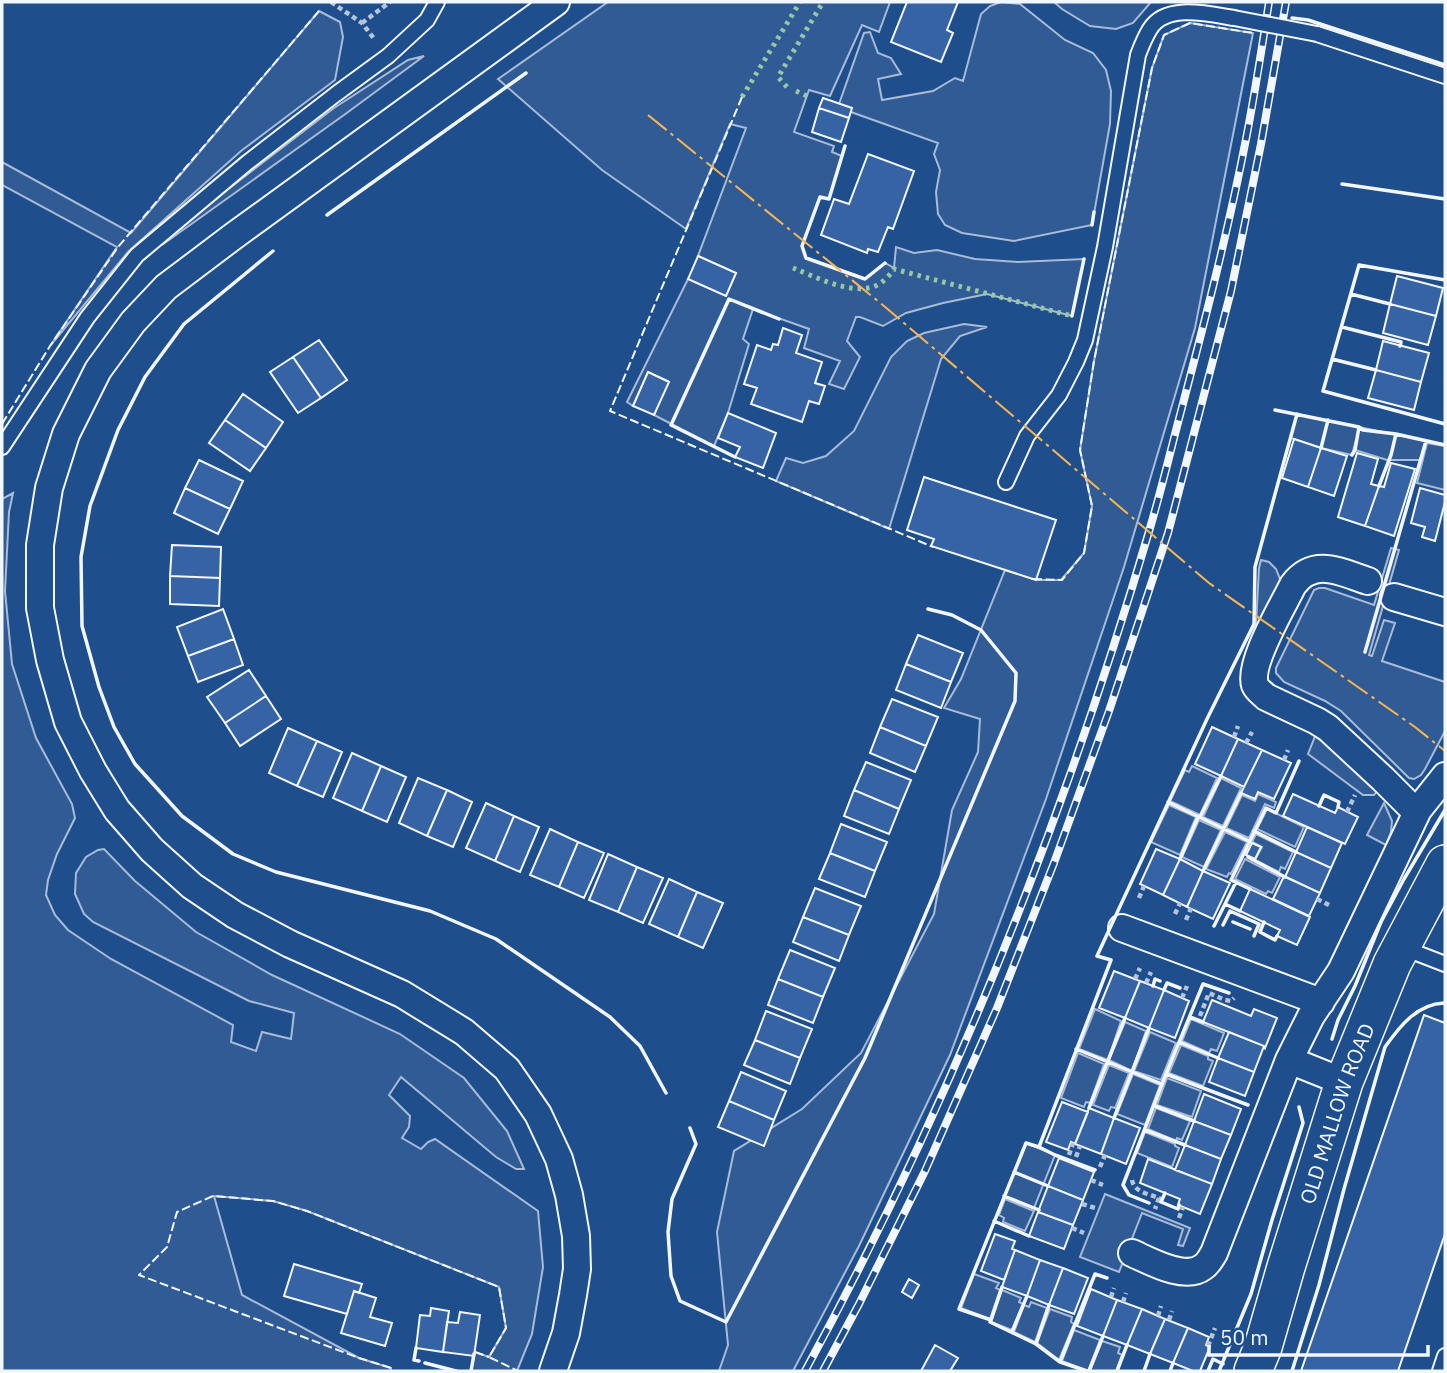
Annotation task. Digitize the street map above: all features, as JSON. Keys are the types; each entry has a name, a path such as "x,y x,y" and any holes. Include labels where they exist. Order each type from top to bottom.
{"street":[{"path":"553,1371 566,1333 573,1294 577,1269 576,1236 559,1159 538,1114 507,1069 464,1032 402,994 290,944 235,915 192,886 152,850 117,810 68,722 50,660 40,608 40,545 49,488 66,433 98,370 141,313 166,287 235,234 556,2"},
{"path":"1368,581 1317,568 1299,578 1257,658 1255,685 1266,697 1317,720 1328,728 1410,806 1418,810"},
{"path":"1394,597 1445,612"},
{"path":"1132,1254 1186,1272 1197,1271 1207,1264 1214,1253 1289,1060 1305,1028 1341,971 1418,810 1445,776"},
{"name":"OLD MALLOW ROAD","path":"1253,1371 1263,1347 1344,1082 1381,990 1445,864"},
{"path":"1122,928 1321,1002"},
{"path":"1289,1060 1344,1082"}],"lane":[{"path":"2,447 87,318 137,255 248,162 388,56 428,20 437,2"},
{"path":"1006,482 1027,436 1059,395 1085,340 1105,247 1138,55 1151,27 1164,18 1181,12 1234,18 1317,34 1445,76"},
{"path":"1401,947 1445,964"},
{"path":"1440,1371 1445,1356"}],"path":[{"path":"331,2 362,23 388,56"},
{"path":"362,23 390,2"},
{"path":"1234,737 1238,726"},
{"path":"1246,743 1252,732"},
{"path":"1284,760 1288,750"},
{"path":"1348,811 1355,795"},
{"path":"1139,898 1144,886"},
{"path":"1317,899 1329,905"},
{"path":"1175,915 1180,903"},
{"path":"1186,920 1191,908"},
{"path":"1135,979 1140,968"},
{"path":"1146,983 1151,972"},
{"path":"1182,998 1187,986"},
{"path":"1200,1016 1209,993 1231,1001 1237,990"},
{"path":"1069,1155 1073,1143"},
{"path":"1076,1157 1080,1146"},
{"path":"1100,1167 1105,1155"},
{"path":"1090,1180 1103,1185"},
{"path":"1132,1181 1136,1189 1159,1198 1155,1209"},
{"path":"1082,1204 1095,1208"},
{"path":"1179,1218 1183,1207"},
{"path":"1072,1228 1084,1233"},
{"path":"1111,1297 1114,1288"},
{"path":"1123,1302 1126,1293"},
{"path":"1158,1315 1161,1306"},
{"path":"1169,1320 1172,1311"},
{"path":"1208,1346 1215,1328"}],"shaded area":[{"path":"608,2 890,2 879,32 862,25 830,96 809,90 794,132 834,146 832,152 842,156 829,199 820,197 802,245 806,258 865,279 885,263 894,268 896,247 914,253 937,250 975,259 1018,262 1084,259 1072,316 987,294 906,313 883,326 856,317 847,341 860,357 844,389 829,384 840,361 804,348 809,329 753,309 743,339 749,344 728,413 714,446 654,415 668,381 648,372 633,406 627,402 688,279 726,296 736,273 698,256 746,128 730,124 686,229 602,170 498,79"},
{"path":"1001,2 1020,4 1065,40 1093,53 1106,70 1111,91 1110,124 1092,225 1014,241 962,233 945,225 938,214 936,192 940,170 934,154 938,143 851,112 839,104 864,33 870,32 878,53 891,58 901,74 878,79 882,100 933,91 955,78 963,81 981,14 990,6"},
{"path":"1054,2 1151,2 1133,23 1116,29 1090,26"},
{"path":"319,11 340,22 343,37 335,80 241,151 128,252 50,346 117,247 2,185 2,162 131,233"},
{"path":"1190,23 1253,33 1195,328 1124,567 1046,799 950,1055 859,1246 793,1371 719,1371 728,1345 717,1232 734,1151 802,1109 861,1053 934,914 952,810 978,752 980,719 944,708 961,679 1005,570 1036,580 1061,580 1084,553 1092,506 1080,450 1094,361 1152,68 1164,35"},
{"path":"424,56 162,245 193,216 334,108 408,60"},
{"path":"964,324 987,327 960,336 941,359 889,529 776,481 786,458 803,463 826,456 854,431 891,357 907,341 924,333"},
{"path":"1297,414 1426,441 1421,460 1387,460 1355,450 1356,440 1352,455 1291,438"},
{"path":"1427,443 1445,446 1445,490 1417,483"},
{"path":"13,493 9,512 5,591 12,664 36,738 72,804 75,818 57,854 48,880 46,895 55,915 68,930 111,959 233,1025 231,1042 256,1051 262,1032 291,1039 294,1013 249,1001 93,922 84,914 75,894 76,873 86,857 104,849 135,881 196,932 272,975 400,1034 464,1078 507,1131 524,1169 516,1169 496,1157 401,1077 389,1095 410,1116 409,1127 402,1138 421,1149 435,1139 538,1211 543,1267 532,1334 517,1371 471,1371 475,1352 489,1357 506,1328 499,1287 307,1211 273,1201 214,1196 242,1295 359,1358 391,1368 391,1371 2,1371 2,499"},
{"path":"1391,548 1399,550 1369,655 1372,656 1384,620 1395,623 1382,661 1445,682 1445,731 1425,769 1414,779 1409,778 1341,711 1284,682 1276,673 1314,590 1325,588 1374,605"},
{"path":"1261,560 1269,562 1276,569 1282,584 1241,670 1256,625"},
{"path":"1316,734 1377,791 1374,795 1363,795 1308,754"},
{"path":"1192,766 1217,778 1200,815 1170,801 1185,770 1189,772"},
{"path":"1221,778 1241,788 1223,826 1203,817"},
{"path":"1258,794 1276,802 1274,808 1265,804 1249,838 1226,828 1242,795 1255,801"},
{"path":"1384,803 1392,821 1386,845 1367,835"},
{"path":"1169,805 1196,817 1180,855 1151,842"},
{"path":"1267,809 1304,827 1295,847 1257,829"},
{"path":"1199,820 1221,830 1204,867 1182,857"},
{"path":"1225,832 1247,842 1227,877 1206,869"},
{"path":"1256,834 1293,852 1285,869 1281,867 1279,872 1255,860 1262,847 1252,842"},
{"path":"1245,859 1280,877 1272,893 1268,891 1266,894 1235,879"},
{"path":"1095,1009 1121,1021 1108,1060 1079,1049"},
{"path":"1191,1019 1224,1033 1217,1051 1211,1049 1209,1053 1182,1041"},
{"path":"1125,1022 1146,1031 1132,1071 1109,1060"},
{"path":"1150,1032 1176,1043 1161,1080 1134,1071"},
{"path":"1181,1045 1208,1056 1208,1059 1213,1061 1203,1086 1169,1073"},
{"path":"1078,1053 1104,1064 1090,1103 1086,1102 1084,1107 1061,1098"},
{"path":"1109,1065 1129,1073 1115,1108 1111,1107 1109,1111 1093,1105"},
{"path":"1133,1074 1160,1085 1145,1125 1117,1114"},
{"path":"1167,1078 1201,1091 1192,1117 1157,1105"},
{"path":"1156,1108 1190,1121 1182,1140 1177,1138 1176,1141 1148,1129"},
{"path":"1145,1132 1179,1148 1172,1167 1137,1153"},
{"path":"1026,1143 1055,1155 1034,1208 1004,1196"},
{"path":"1105,1194 1190,1228 1183,1246 1178,1245 1183,1229 1142,1213 1119,1272 1080,1257"},
{"path":"1005,1199 1034,1211 1025,1231 1003,1222 1004,1218 999,1215"},
{"path":"974,1274 999,1283 996,1288 1000,1290 990,1319 961,1308"},
{"path":"1002,1290 1021,1298 1019,1302 1023,1304 1012,1330 991,1322"},
{"path":"1031,1302 1047,1308 1035,1342 1014,1332 1024,1305 1029,1307"},
{"path":"1050,1309 1072,1317 1071,1322 1074,1324 1059,1360 1037,1343"},
{"path":"1074,1330 1100,1340 1088,1371 1062,1361"},
{"path":"1102,1341 1120,1347 1118,1353 1122,1355 1116,1371 1090,1371"}],"building":[{"path":"907,2 958,2 947,30 953,33 941,62 891,42"},
{"path":"823,98 852,108 849,118 819,108"},
{"path":"819,108 849,118 841,142 812,132"},
{"path":"868,154 914,171 893,229 888,227 878,252 868,249 867,253 821,235 834,199 849,204"},
{"path":"698,256 736,273 726,296 688,279"},
{"path":"1397,276 1443,288 1436,316 1390,304"},
{"path":"1390,304 1436,316 1428,345 1383,333"},
{"path":"783,328 802,335 796,353 822,362 815,383 825,386 819,404 809,401 802,422 751,404 757,388 744,384 757,345 771,350 773,344 778,345"},
{"path":"319,340 347,380 321,398 293,357"},
{"path":"1383,341 1429,353 1421,382 1376,370"},
{"path":"293,357 321,398 298,413 270,372"},
{"path":"1376,370 1421,382 1414,410 1368,398"},
{"path":"648,372 669,382 654,415 633,406"},
{"path":"243,394 283,422 266,448 225,420"},
{"path":"728,413 776,433 763,468 735,457 740,447 718,438"},
{"path":"225,420 266,448 250,471 209,443"},
{"path":"1294,439 1321,448 1308,487 1282,478"},
{"path":"1321,448 1347,456 1334,496 1308,487"},
{"path":"1357,453 1378,459 1371,484 1379,486 1365,526 1338,517"},
{"path":"199,460 243,481 230,509 185,488"},
{"path":"1391,463 1415,469 1394,536 1365,526 1379,486 1384,487"},
{"path":"924,477 1056,520 1036,580 931,546 934,539 907,530"},
{"path":"185,488 230,509 218,534 174,513"},
{"path":"1420,488 1445,495 1435,541 1422,537 1425,527 1411,523"},
{"path":"172,545 221,547 220,578 170,576"},
{"path":"170,576 220,578 219,606 170,604"},
{"path":"223,609 234,639 188,656 177,627"},
{"path":"918,635 963,653 951,682 906,664"},
{"path":"234,639 243,665 198,682 188,656"},
{"path":"906,664 951,682 941,708 896,690"},
{"path":"249,670 266,696 225,723 207,697"},
{"path":"266,696 281,719 240,746 225,723"},
{"path":"892,699 938,717 926,746 880,727"},
{"path":"880,727 926,746 915,772 870,753"},
{"path":"1212,727 1238,739 1221,776 1195,764"},
{"path":"288,728 317,741 297,786 269,773"},
{"path":"1238,739 1262,750 1244,787 1221,776"},
{"path":"317,741 342,752 323,797 297,786"},
{"path":"1262,750 1291,763 1274,799 1258,792 1255,799 1241,793"},
{"path":"352,753 381,766 362,811 333,798"},
{"path":"866,762 911,780 899,809 854,790"},
{"path":"381,766 406,777 387,822 362,811"},
{"path":"418,778 447,790 427,836 399,823"},
{"path":"447,790 472,802 453,847 427,836"},
{"path":"854,790 899,809 889,834 844,816"},
{"path":"1293,794 1335,813 1338,807 1358,817 1345,844 1283,816"},
{"path":"486,803 514,816 495,861 466,848"},
{"path":"514,816 539,827 520,872 495,861"},
{"path":"841,824 887,842 875,871 830,853"},
{"path":"1307,827 1342,843 1331,868 1296,852"},
{"path":"550,829 578,842 559,887 530,875"},
{"path":"578,842 604,853 584,898 559,887"},
{"path":"1252,843 1261,847 1255,859 1246,855"},
{"path":"1156,849 1180,859 1163,895 1140,884"},
{"path":"1296,852 1331,868 1320,893 1285,877"},
{"path":"830,853 875,871 865,897 819,879"},
{"path":"608,854 637,867 618,912 589,900"},
{"path":"1180,859 1203,871 1187,907 1163,895"},
{"path":"637,867 663,878 643,923 618,912"},
{"path":"1203,871 1230,883 1213,919 1187,907"},
{"path":"1284,876 1320,893 1309,916 1273,899"},
{"path":"669,879 697,892 678,937 649,924"},
{"path":"815,888 861,906 849,935 803,917"},
{"path":"1250,889 1310,917 1297,945 1277,936 1280,930 1240,911"},
{"path":"697,892 723,903 703,948 678,937"},
{"path":"803,917 849,935 839,961 793,942"},
{"path":"790,950 835,968 823,997 778,979"},
{"path":"1114,971 1140,981 1125,1018 1099,1008"},
{"path":"778,979 823,997 813,1023 768,1005"},
{"path":"1140,981 1164,990 1149,1028 1125,1018"},
{"path":"1164,990 1189,1001 1175,1038 1149,1028"},
{"path":"1212,1000 1251,1016 1254,1009 1277,1018 1265,1048 1203,1022"},
{"path":"766,1011 812,1029 800,1058 755,1040"},
{"path":"1424,1015 1445,1023 1445,1234 1398,1371 1301,1371"},
{"path":"1229,1032 1264,1046 1254,1072 1218,1058"},
{"path":"755,1040 800,1058 790,1084 744,1065"},
{"path":"1218,1058 1254,1072 1245,1096 1209,1082"},
{"path":"741,1072 786,1091 774,1120 729,1101"},
{"path":"1204,1094 1241,1109 1231,1135 1194,1121"},
{"path":"729,1101 774,1120 764,1146 718,1127"},
{"path":"1062,1102 1088,1112 1075,1144 1071,1142 1068,1150 1046,1142"},
{"path":"1089,1108 1114,1118 1101,1154 1075,1144"},
{"path":"1114,1118 1140,1128 1126,1164 1101,1154"},
{"path":"1194,1121 1231,1135 1221,1159 1185,1145"},
{"path":"1185,1145 1221,1159 1212,1184 1175,1170"},
{"path":"1059,1158 1094,1172 1083,1200 1048,1186"},
{"path":"1148,1159 1212,1184 1200,1214 1178,1205 1180,1199 1140,1183"},
{"path":"1048,1186 1083,1200 1073,1225 1038,1212"},
{"path":"1038,1212 1073,1225 1064,1249 1029,1236"},
{"path":"995,1234 1015,1241 1012,1249 1015,1250 1004,1280 981,1271"},
{"path":"1015,1250 1040,1260 1027,1296 1002,1287"},
{"path":"1040,1260 1063,1268 1049,1305 1027,1296"},
{"path":"294,1264 362,1284 359,1293 354,1291 347,1314 284,1296"},
{"path":"1063,1268 1088,1278 1074,1314 1049,1305"},
{"path":"909,1279 919,1285 912,1298 902,1292"},
{"path":"1091,1289 1117,1300 1103,1336 1077,1326"},
{"path":"354,1291 376,1298 370,1317 392,1323 385,1346 341,1333"},
{"path":"1117,1300 1142,1309 1127,1345 1103,1336"},
{"path":"431,1308 449,1311 443,1352 416,1348 420,1315 430,1316"},
{"path":"1142,1309 1165,1319 1150,1354 1127,1345"},
{"path":"460,1312 480,1315 474,1356 443,1352 447,1322 458,1323"},
{"path":"1165,1319 1188,1328 1173,1363 1150,1354"},
{"path":"1188,1328 1209,1337 1206,1345 1210,1347 1200,1371 1173,1363"},
{"path":"935,1345 958,1358 950,1371 921,1371"}],"railway":[{"path":"805,1371 858,1270 956,1064 1042,853 1080,745 1150,528 1207,312 1246,139 1269,2"},
{"path":"823,1371 925,1171 997,1008 1054,863 1109,711 1168,533 1231,291 1286,2"}],"hedge":[{"path":"742,97 800,2"},
{"path":"787,87 778,77 823,2"},
{"path":"796,91 811,98"},
{"path":"793,268 832,284 863,289 879,284 894,269 1072,316"}],"fence":[{"path":"2,424 50,346 118,247 319,11"},
{"path":"1033,579 1062,580 1084,553 1092,506 1080,450 1094,361 1152,68 1164,35 1190,23 1253,33"},
{"path":"742,97 610,411 933,547"},
{"path":"391,1368 139,1275 167,1247 177,1212 213,1196 273,1201 307,1211 499,1287 506,1328 489,1357 518,1371"},
{"path":"475,1352 489,1357"}],"wall":[{"path":"1292,18 1308,20 1445,65"},
{"path":"327,215 526,73"},
{"path":"845,146 829,199 820,197 802,246 806,258 865,279 885,263"},
{"path":"1342,184 1445,199"},
{"path":"1092,225 1094,212"},
{"path":"273,251 184,324 145,377 118,430 90,506 81,557 82,626 99,687 114,727 135,764 182,816 233,854 276,872 430,911 496,939 610,1017 640,1046 666,1093"},
{"path":"1072,316 1084,259"},
{"path":"1445,280 1359,265 1323,391 1445,424"},
{"path":"1351,294 1390,304"},
{"path":"735,457 671,425 729,299 779,319"},
{"path":"1342,327 1401,342 1400,346"},
{"path":"1332,359 1376,370"},
{"path":"1275,410 1445,445"},
{"path":"1087,1371 1060,1362 1036,1344 990,1322 991,1320 959,1309 1026,1143 1039,1147 1111,960 1097,956 1254,624 1255,567 1297,414"},
{"path":"1321,448 1328,420"},
{"path":"1352,455 1359,427"},
{"path":"1379,486 1396,434"},
{"path":"1365,652 1426,441"},
{"path":"690,1128 696,1144 672,1199 668,1232 671,1276 680,1301 726,1322 865,1058 1015,701 1016,673 981,630 952,615 928,609"},
{"path":"1250,889 1231,880 1266,808 1276,813 1299,761"},
{"path":"1200,817 1221,776"},
{"path":"1203,871 1241,793"},
{"path":"1319,806 1324,795 1339,802 1338,807"},
{"path":"1168,802 1249,841"},
{"path":"1332,1039 1381,922 1445,810"},
{"path":"1180,859 1198,817"},
{"path":"1254,831 1296,852"},
{"path":"1248,857 1285,877"},
{"path":"1214,926 1236,882"},
{"path":"1225,904 1240,911"},
{"path":"1223,925 1230,911 1259,924 1254,936"},
{"path":"1233,922 1250,929"},
{"path":"1264,922 1260,932 1275,940 1277,936"},
{"path":"1153,986 1155,979 1160,981"},
{"path":"1164,990 1167,983 1180,988"},
{"path":"1149,1203 1129,1195 1123,1185 1203,984 1229,993"},
{"path":"1292,1371 1319,1285 1385,1047 1403,1024 1417,1012 1434,1004 1444,1003"},
{"path":"1190,1017 1203,1022"},
{"path":"1089,1108 1125,1018"},
{"path":"1114,1118 1149,1028"},
{"path":"1179,1042 1218,1058"},
{"path":"1076,1049 1162,1084"},
{"path":"1166,1074 1248,1105"},
{"path":"1155,1106 1194,1121"},
{"path":"1219,1371 1251,1294 1303,1123 1299,1107"},
{"path":"1145,1130 1185,1145"},
{"path":"1040,1144 1039,1147 1055,1155 1095,1170"},
{"path":"1014,1172 1048,1186"},
{"path":"1165,1193 1161,1202 1178,1209 1179,1205"},
{"path":"1004,1196 1039,1210"},
{"path":"994,1221 1029,1236"},
{"path":"1060,1362 1095,1274 1107,1278"},
{"path":"991,1320 1002,1287"},
{"path":"1012,1332 1027,1296"},
{"path":"1036,1344 1049,1305"},
{"path":"1089,1371 1103,1336"},
{"path":"1117,1371 1127,1345"},
{"path":"416,1348 414,1360 419,1361"},
{"path":"471,1371 474,1354"},
{"path":"1144,1371 1150,1354"},
{"path":"1208,1371 1213,1359 1223,1364"},
{"path":"425,1363 456,1371"},
{"path":"1170,1371 1173,1363"}],"power":[{"path":"648,115 884,306 1209,583 1415,727 1445,751"}]}
